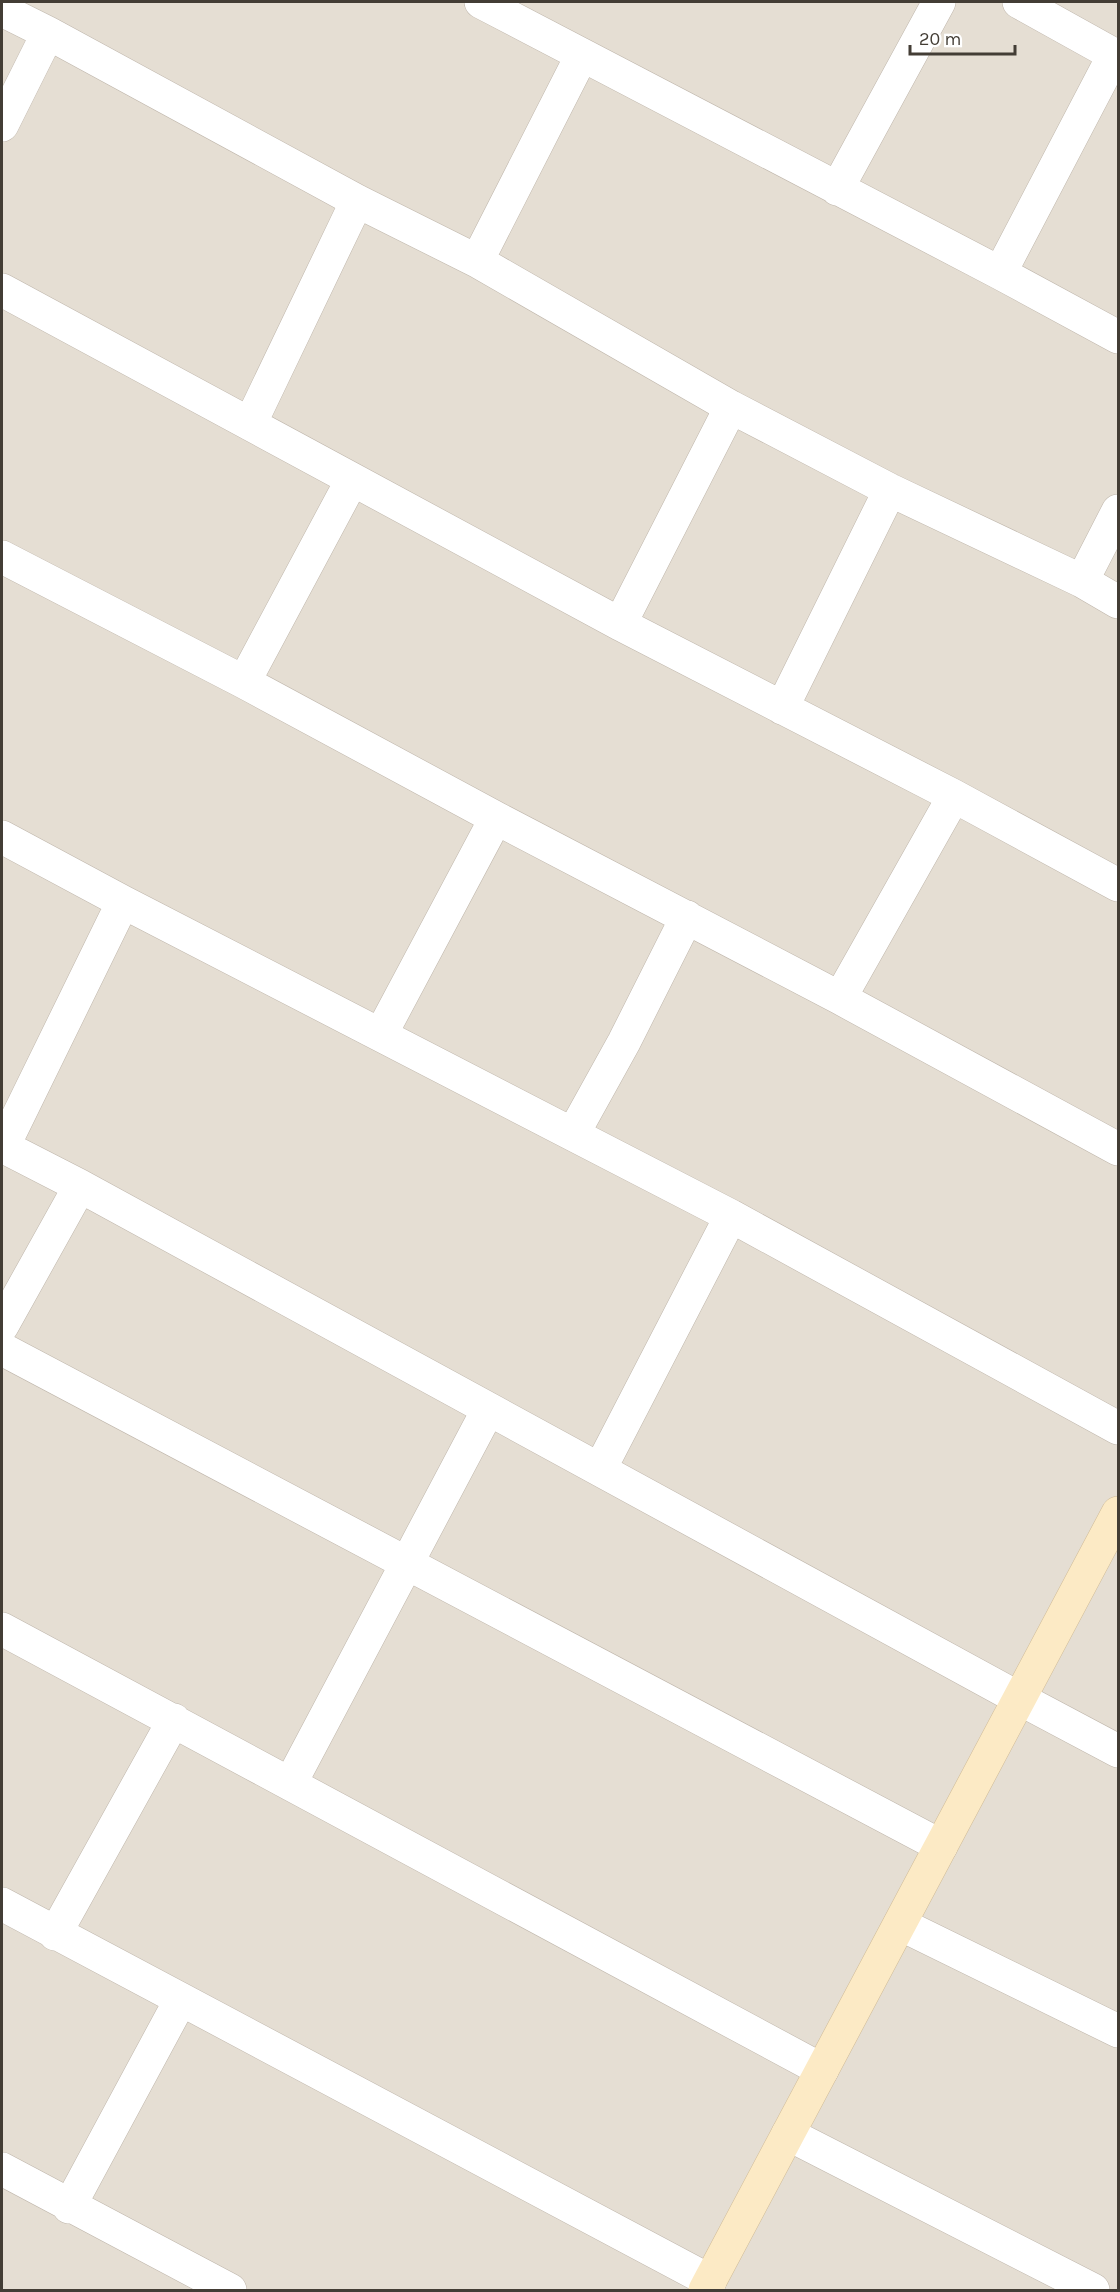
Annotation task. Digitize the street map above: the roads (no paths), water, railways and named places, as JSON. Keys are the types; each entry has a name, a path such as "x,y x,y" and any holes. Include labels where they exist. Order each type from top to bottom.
{"street":[{"path":"481,2 1000,273 1119,338"},
{"path":"837,189 939,2"},
{"path":"1000,273 1117,56 1019,2"},
{"path":"2,10 357,201 477,261 731,407 890,490 1082,581 1119,602"},
{"path":"2,125 48,33"},
{"path":"477,261 582,55"},
{"path":"250,424 357,201"},
{"path":"2,290 621,624 954,796 1119,885"},
{"path":"621,624 731,407"},
{"path":"244,682 352,480"},
{"path":"782,708 890,490"},
{"path":"1082,581 1119,511"},
{"path":"2,557 244,682 496,818 840,998 1119,1149"},
{"path":"840,998 954,796"},
{"path":"381,1034 496,818"},
{"path":"2,837 123,902 731,1216 1119,1428"},
{"path":"123,902 2,1147 80,1186 488,1410 1119,1751"},
{"path":"573,1134 624,1042 687,917"},
{"path":"2,1326 80,1186"},
{"path":"600,1469 731,1216"},
{"path":"2,1349 942,1846"},
{"path":"290,1784 488,1410"},
{"path":"2,1904 708,2286 1119,1513"},
{"path":"2,1629 822,2070"},
{"path":"55,1934 174,1720"},
{"path":"900,1924 1119,2031"},
{"path":"69,2207 180,2001"},
{"path":"788,2134 1094,2290"},
{"path":"2,2169 69,2207 230,2290"}]}
